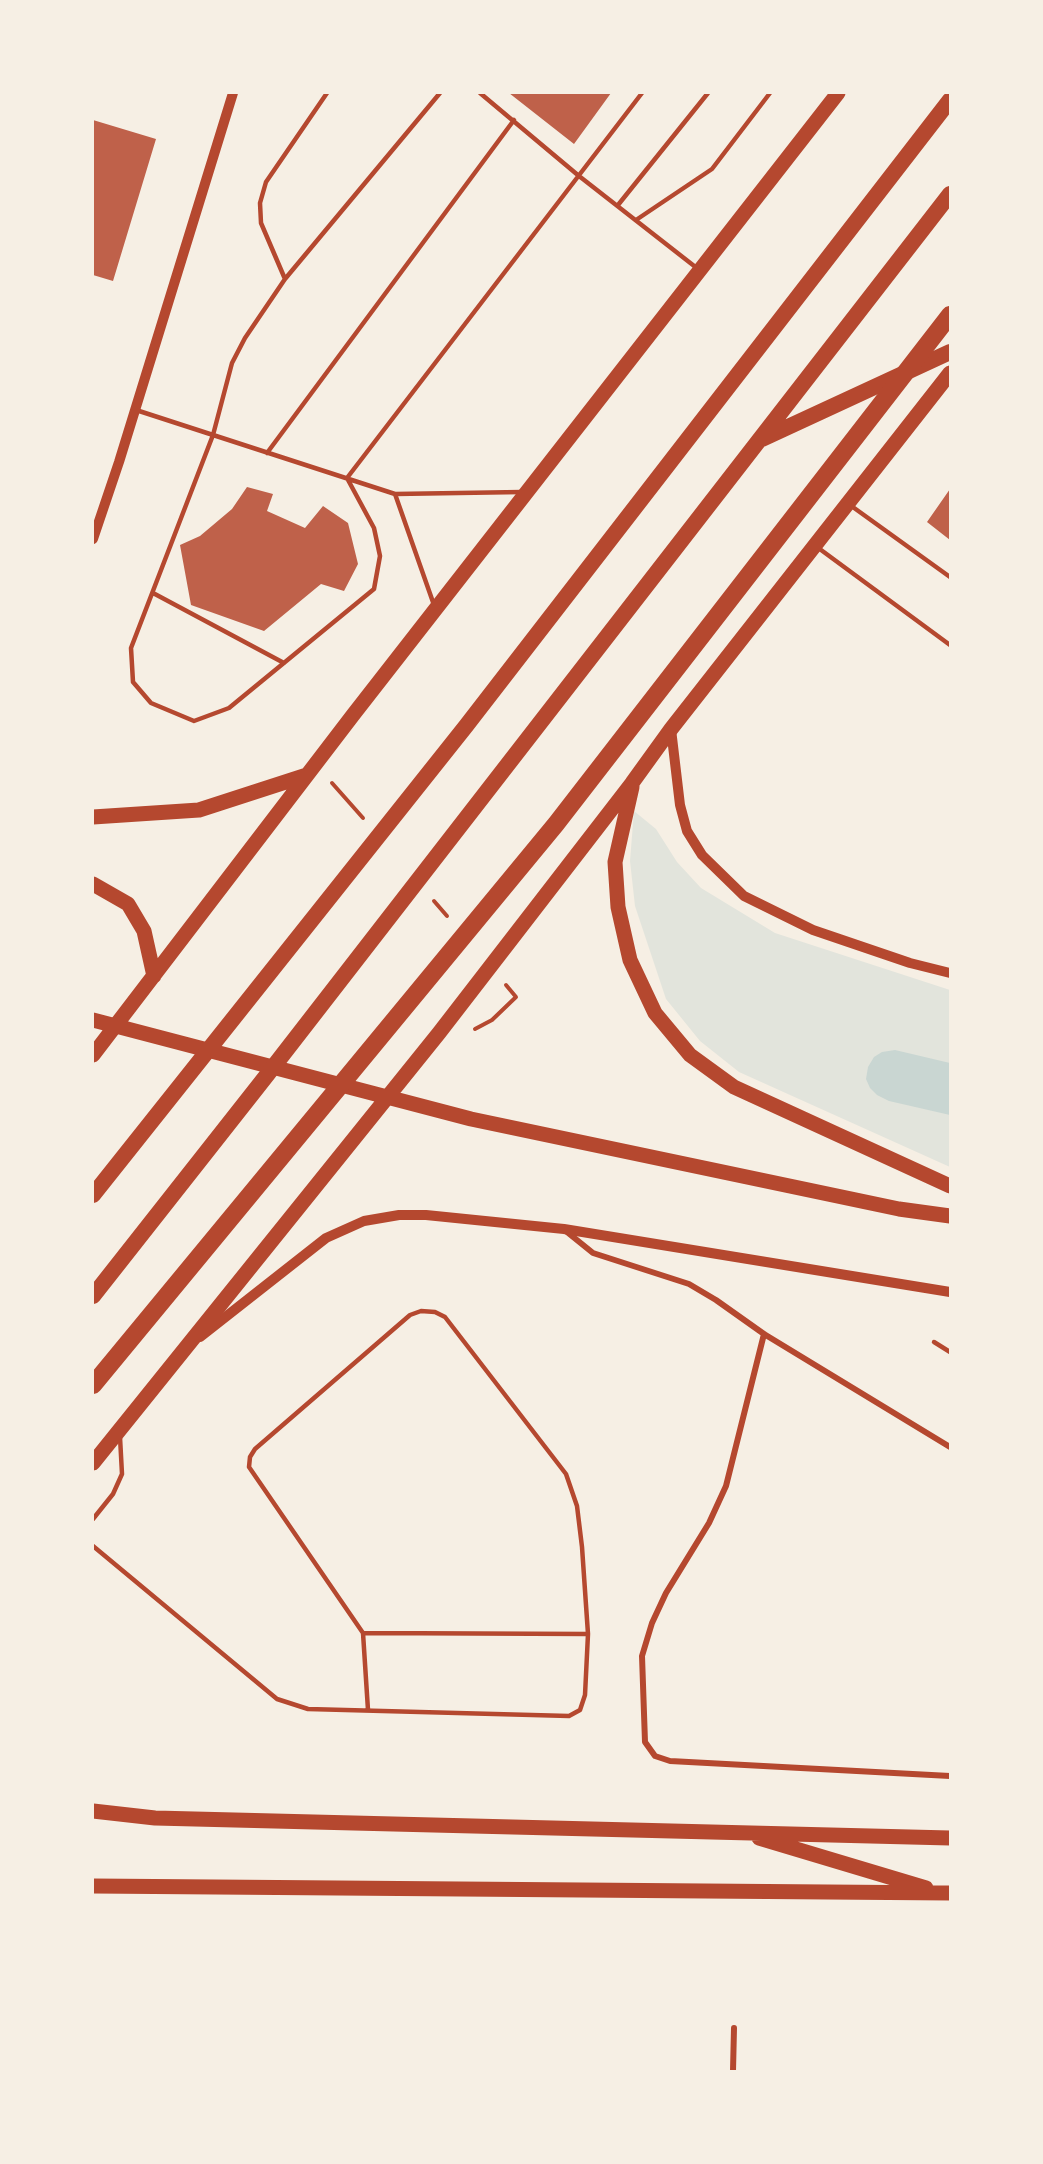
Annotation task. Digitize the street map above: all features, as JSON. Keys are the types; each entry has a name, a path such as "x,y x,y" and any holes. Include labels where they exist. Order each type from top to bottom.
{"highway":[{"path":"93,1195 466,726 950,100"},
{"path":"93,1296 950,194"},
{"path":"93,1385 556,824 950,315"},
{"path":"758,440 950,352"}],"main road":[{"path":"93,1055 307,775 838,93"},
{"path":"93,1462 439,1033 671,729 950,373"},
{"path":"95,814 199,810 307,775"},
{"path":"632,783 615,862 618,907 630,960 655,1013 690,1056 734,1087 950,1186"},
{"path":"93,884 128,904 144,931 154,976"},
{"path":"93,1020 471,1119 900,1209 950,1216"},
{"path":"93,1811 155,1818 950,1838"},
{"path":"739,1833 947,1893"},
{"path":"93,1886 947,1893"}],"street":[{"path":"93,539 232,93"},
{"path":"671,729 680,805 687,831 702,855 744,896 813,930 910,963 950,973"},
{"path":"184,1350 326,1238 364,1221 399,1215 426,1215 564,1229 950,1292"},
{"path":"564,1229 593,1253 688,1284 716,1300 764,1334 950,1448"},
{"path":"764,1334 726,1486 709,1523 666,1593 652,1623 642,1656 645,1742 655,1756 670,1761 950,1776"},
{"path":"733,2071 734,2028"}],"lane":[{"path":"285,279 261,223 260,203 266,182 327,93"},
{"path":"348,478 374,528 380,556 374,589 229,708 194,721 152,704 133,682 131,648 213,435 232,363 245,338 285,279 440,93"},
{"path":"480,93 579,176 700,270"},
{"path":"348,478 642,93"},
{"path":"618,205 708,93"},
{"path":"636,220 712,169 770,93"},
{"path":"267,453 514,120"},
{"path":"135,410 395,494 528,492"},
{"path":"395,494 436,609"},
{"path":"848,503 950,577"},
{"path":"815,545 950,645"},
{"path":"153,593 284,663"},
{"path":"93,1546 277,1699 308,1709 569,1716 579,1710 585,1695 588,1634 577,1506 566,1474 445,1317 435,1312 421,1311 410,1315 255,1449 250,1457 249,1467 363,1633 368,1710"},
{"path":"934,1342 950,1352"},
{"path":"93,1519 113,1494 122,1474 120,1429"},
{"path":"363,1633 588,1634"}],"path":[{"path":"492,1020 516,997"}],"shaded area":[{"path":"634,811 656,829 677,862 701,888 775,933 950,990 950,1167 739,1072 700,1041 666,999 635,906 630,861"},
{"path":"895,1050 950,1063 950,1115 889,1101 877,1095 870,1088 866,1079 868,1067 874,1057 882,1052"}],"building":[{"path":"509,93 611,93 574,144"},
{"path":"93,120 156,139 113,281 93,275"},
{"path":"247,487 273,494 267,511 305,528 323,506 348,523 358,564 344,591 321,584 264,631 191,605 180,545 200,536 232,509"},
{"path":"950,489 950,540 927,522"}]}
